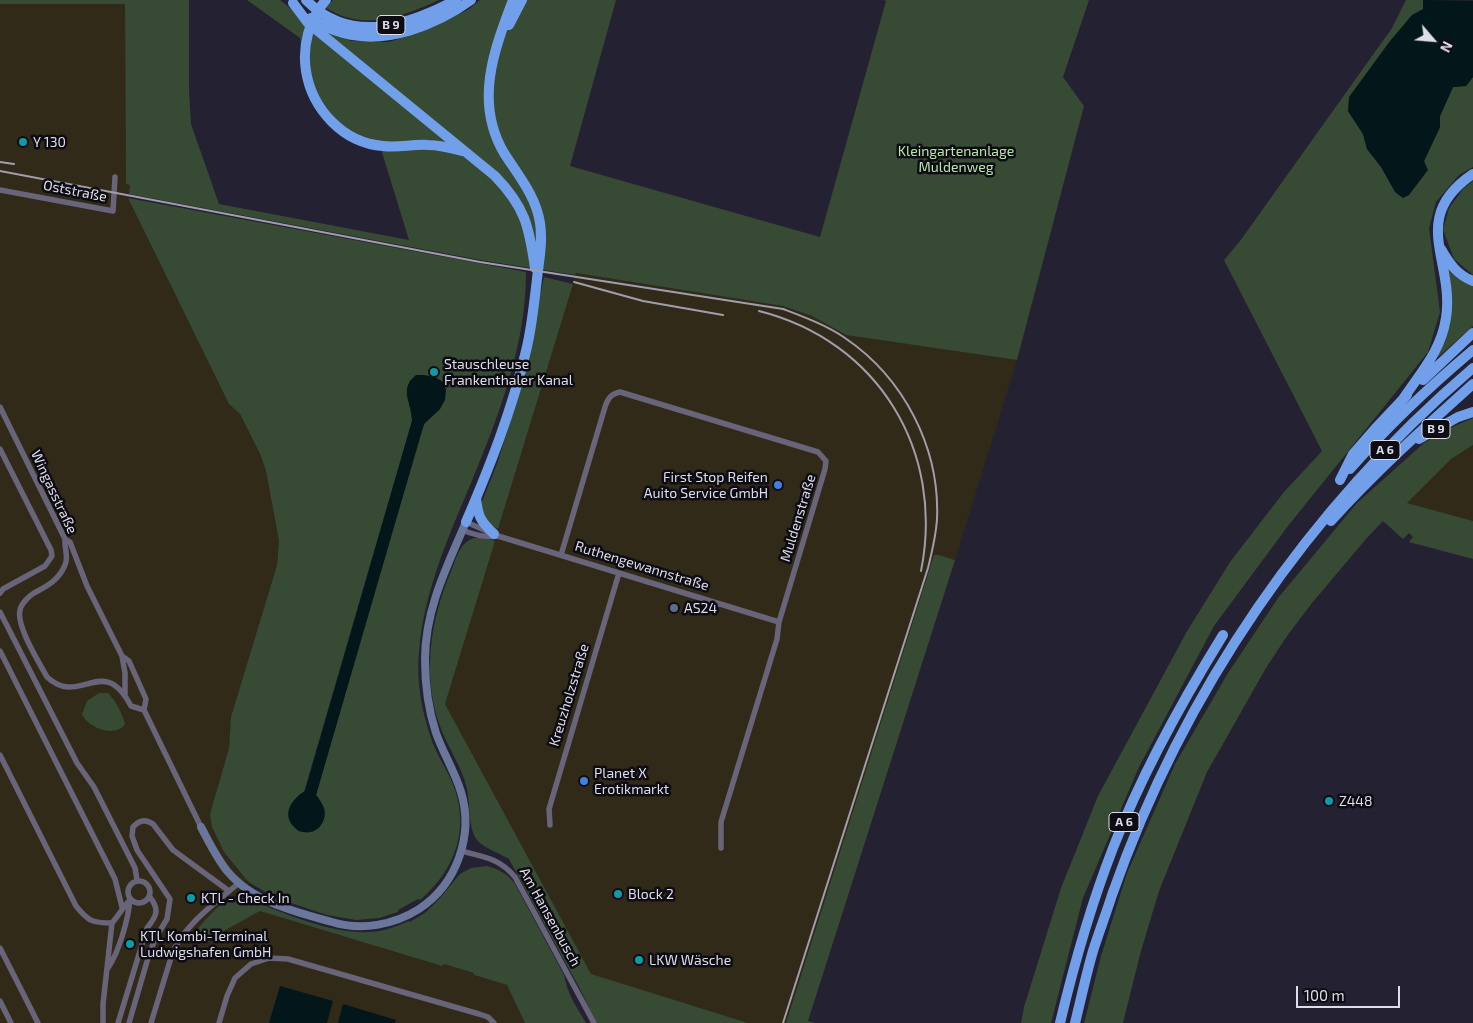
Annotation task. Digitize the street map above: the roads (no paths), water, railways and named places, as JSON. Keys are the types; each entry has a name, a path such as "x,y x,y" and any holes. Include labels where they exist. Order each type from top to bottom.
{"highway":[{"name":"B 9","path":"306,0 315,19 360,27 378,27 412,20 456,0"},
{"path":"326,0 316,14 307,37 305,58 307,76 312,92 329,118 342,131 352,137 380,146 428,145 467,153"},
{"path":"291,1 330,29 344,34 364,37 379,36 419,27 447,15 471,0"},
{"path":"464,526 502,432 524,358 534,310 537,279 537,255 541,236 540,222 536,208 523,182 503,151 490,119 488,106 488,86 496,50 513,0"},
{"path":"496,50 522,0"},
{"path":"315,19 508,189 524,216 537,255"},
{"path":"1403,399 1434,355 1444,328 1447,296 1437,230 1442,208 1452,192 1473,174"},
{"path":"1439,247 1457,272 1473,281"},
{"path":"1403,399 1473,333"},
{"name":"A 6","path":"1403,399 1353,454 1340,480 1403,412 1473,350"},
{"name":"A 6","path":"1075,1023 1096,941 1125,858 1158,780 1196,707 1240,634 1307,540 1342,498 1386,449 1473,368"},
{"path":"1307,540 1325,528 1348,502 1473,384"},
{"name":"B 9","path":"1402,450 1442,425 1473,412"},
{"path":"476,497 480,520 496,535"},
{"name":"A 6","path":"1060,1023 1088,920 1113,848 1149,767 1182,703 1223,635"}],"street":[{"name":"Oststraße","path":"0,190 113,211 115,178"},
{"name":"Muldenstraße","path":"561,555 605,406 612,394 620,392 818,452 826,461 779,622 777,639 721,822 722,848"},
{"name":"Wingasstraße","path":"0,408 65,539 64,545 67,555 62,571 49,585 32,594 24,602 20,609 19,617 21,627 47,677 54,683 72,687 98,680 111,682 118,686 125,695"},
{"path":"0,449 52,550 52,556 45,566 3,589 0,593"},
{"path":"122,656 130,661 146,700 144,710 201,827 222,864 239,883 278,906 338,924 374,926 387,923 418,910 428,902 443,886 458,861 461,851 465,828 463,802 459,786 431,716 425,680 425,657 428,622 433,605 464,526"},
{"name":"Ruthengewannstraße","path":"464,526 779,622"},
{"path":"65,539 70,542 87,586 122,656 125,673 125,695 131,706 144,710"},
{"name":"Kreuzholzstraße","path":"550,825 549,808 619,573"},
{"path":"0,612 77,763 94,787 135,868 137,880"},
{"path":"0,651 115,879 122,907"},
{"path":"0,756 76,906 85,917 92,921 112,923"},
{"path":"129,1023 148,958 155,939 167,919 170,899 137,850 132,831 136,823 144,821 153,824 173,850 229,891"},
{"name":"Am Hansenbusch","path":"461,851 495,860 515,877 594,1023"},
{"path":"115,879 129,885"},
{"path":"108,968 114,959 129,911 130,900 127,891 129,885 137,880 145,882 149,888 149,896 157,909 147,928 118,1023"},
{"path":"152,1023 173,951 179,941 209,907 239,883"},
{"path":"130,900 142,903 149,896"},
{"path":"103,1023 103,1004 112,923 122,907 130,900"},
{"path":"0,948 38,1023"},
{"path":"219,1023 234,978 251,964 269,958 288,959 479,1014 488,1017 494,1023"},
{"path":"0,1002 11,1023"}],"railway":[{"path":"0,162 14,164"},
{"path":"0,171 480,262 783,309 838,333 866,354 885,373 901,394 925,441 932,466 936,492 936,532 928,568 783,1023"},
{"path":"574,282 643,301 723,315"},
{"path":"759,311 801,326 838,347 869,375 894,407 912,444 923,484 926,527 921,571"}],"place":[{"name":"Y 130","path":"23,142"},
{"name":"Stauschleuse Frankenthaler Kanal","path":"434,372"},
{"name":"First Stop Reifen Auito Service GmbH","path":"778,485"},
{"name":"AS24","path":"674,608"},
{"name":"Planet X Erotikmarkt","path":"584,781"},
{"name":"Z448","path":"1329,801"},
{"name":"Block 2","path":"618,894"},
{"name":"KTL - Check In","path":"191,898"},
{"name":"KTL Kombi-Terminal Ludwigshafen GmbH","path":"130,944"},
{"name":"LKW Wäsche","path":"639,960"}],"park label":[{"name":"Kleingartenanlage Muldenweg","path":"956,160"}]}
